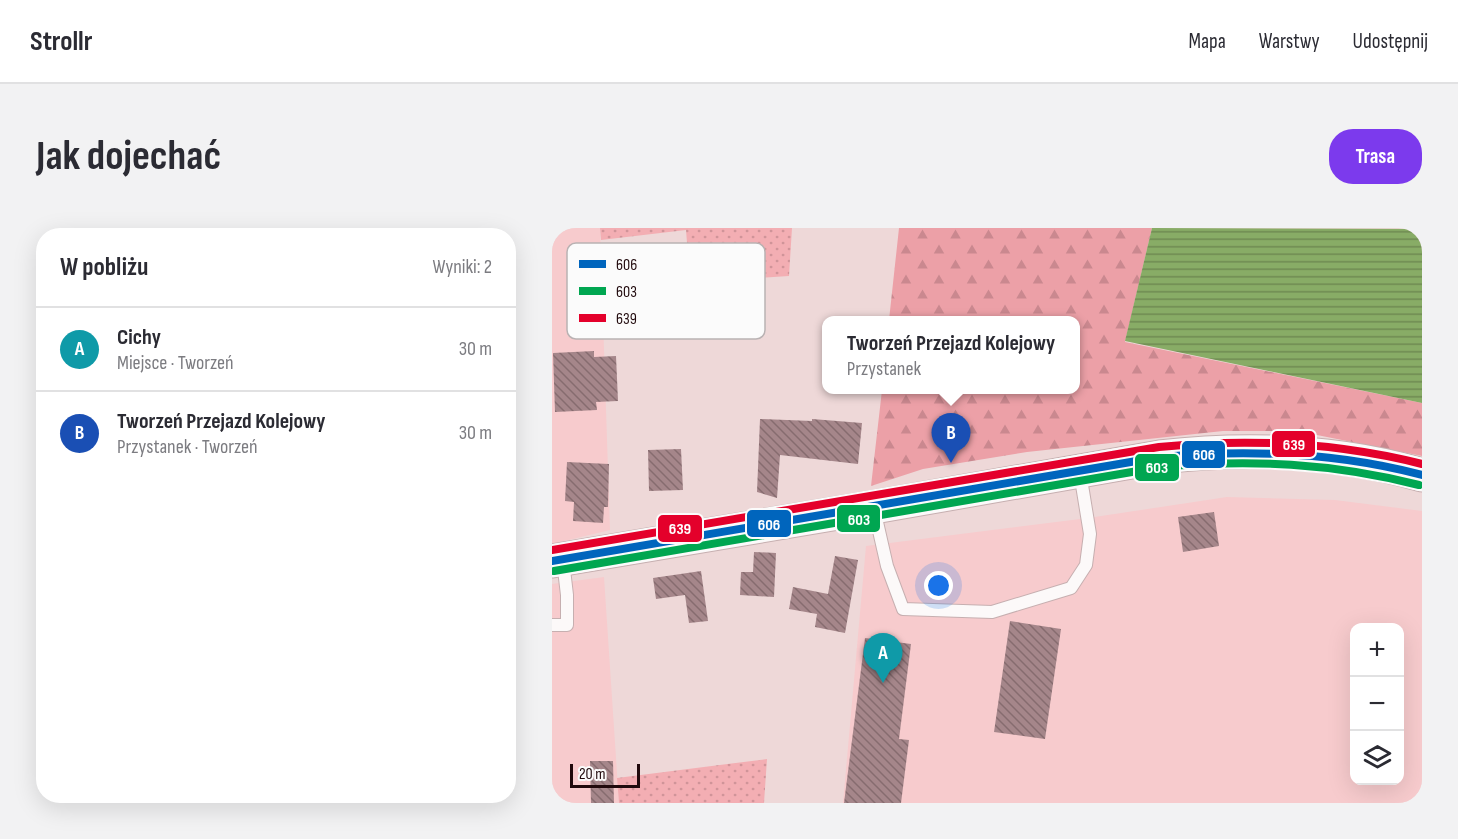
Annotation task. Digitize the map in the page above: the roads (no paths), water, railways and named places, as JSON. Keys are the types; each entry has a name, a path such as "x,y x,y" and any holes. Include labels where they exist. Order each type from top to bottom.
{"street":[{"path":"557,561 1169,456 1253,451 1303,453 1374,464 1422,475"}],"lane":[{"path":"874,507 887,566 903,609 992,612 1071,588 1086,565 1090,534 1080,470"},
{"path":"552,626 567,625 567,595 557,561"}],"place":[{"name":"Tworzeń Przejazd Kolejowy","path":"951,463"},
{"name":"Cichy","path":"883,683"}]}
